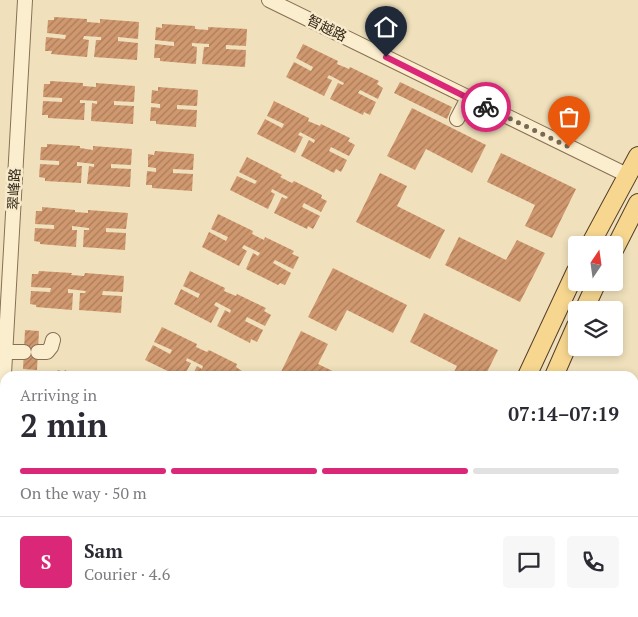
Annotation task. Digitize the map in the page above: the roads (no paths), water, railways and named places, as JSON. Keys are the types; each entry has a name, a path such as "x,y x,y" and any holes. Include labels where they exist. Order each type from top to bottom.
{"main road":[{"path":"595,236 638,156"},
{"path":"621,236 638,203"},
{"path":"529,371 568,288"},
{"path":"556,371 568,344"}],"street":[{"name":"翠峰路","path":"3,371 25,0"},
{"name":"智越路","path":"269,0 627,175"},
{"path":"457,119 468,98"},
{"path":"38,352 47,352 51,348 53,340"},
{"path":"5,352 24,352"}]}
